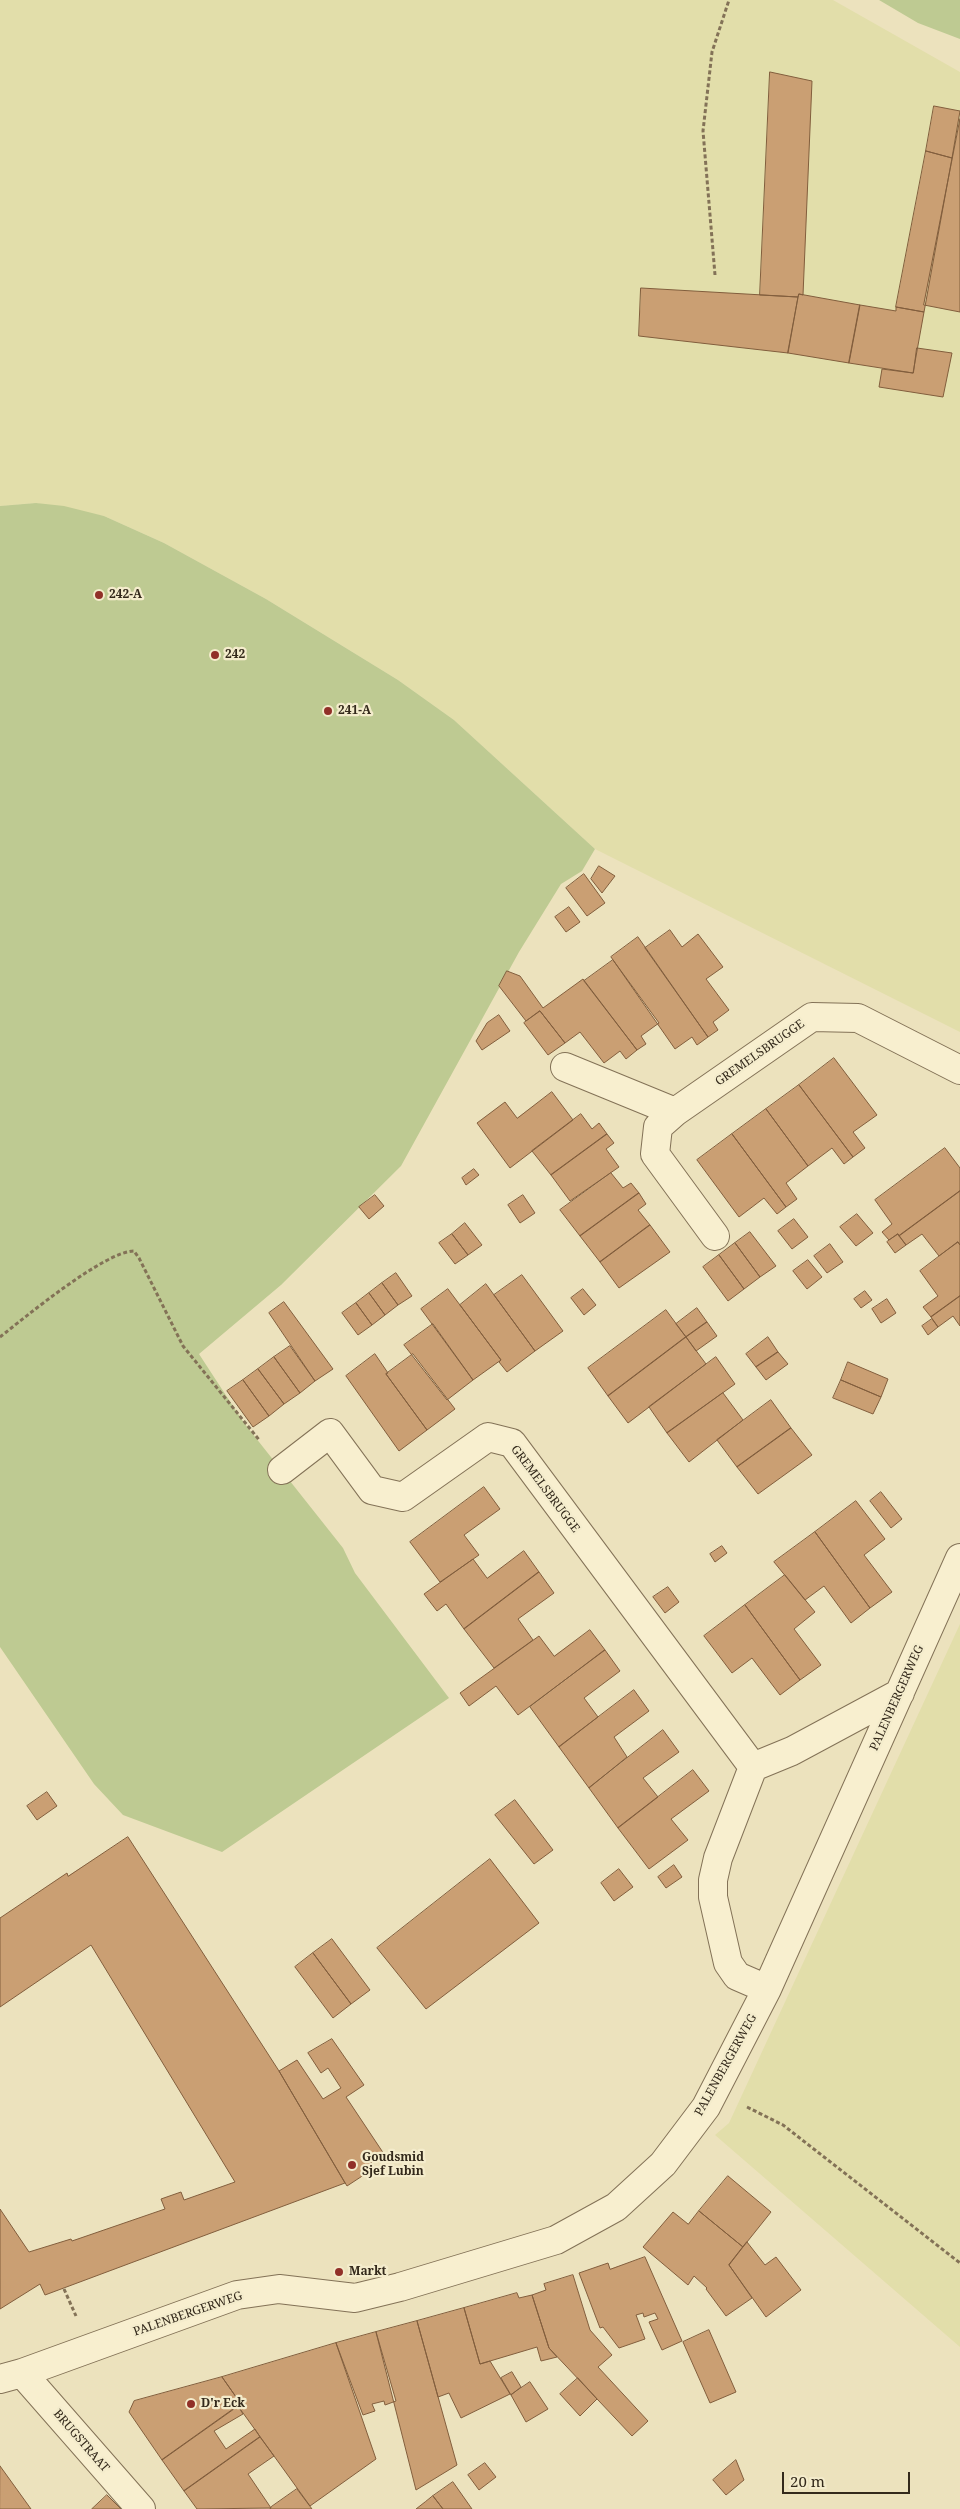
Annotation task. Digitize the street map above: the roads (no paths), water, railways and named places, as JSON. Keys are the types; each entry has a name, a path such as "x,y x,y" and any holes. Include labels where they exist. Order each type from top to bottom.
{"street":[{"name":"GREMELSBRUGGE","path":"714,1236 655,1154 658,1127 675,1112 812,1017 858,1018 960,1070"},
{"path":"565,1067 675,1112"},
{"name":"GREMELSBRUGGE","path":"282,1470 330,1433 372,1490 403,1496 488,1437 512,1442 753,1767"},
{"name":"PALENBERGERWEG","path":"11,2376 237,2295 279,2289 355,2298 400,2287 556,2240 616,2207 663,2164 706,2107 767,1989 960,1558"},
{"path":"767,1989 737,1976 728,1962 713,1897 713,1880 718,1858 753,1767 792,1751 900,1693"},
{"name":"BRUGSTRAAT","path":"11,2376 141,2509"}],"place":[{"name":"242-A","path":"99,595"},
{"name":"242","path":"215,655"},
{"name":"241-A","path":"328,711"},
{"name":"Goudsmid Sjef Lubin","path":"352,2165"},
{"name":"Markt","path":"339,2272"},
{"name":"D'r Eck","path":"191,2404"}]}
